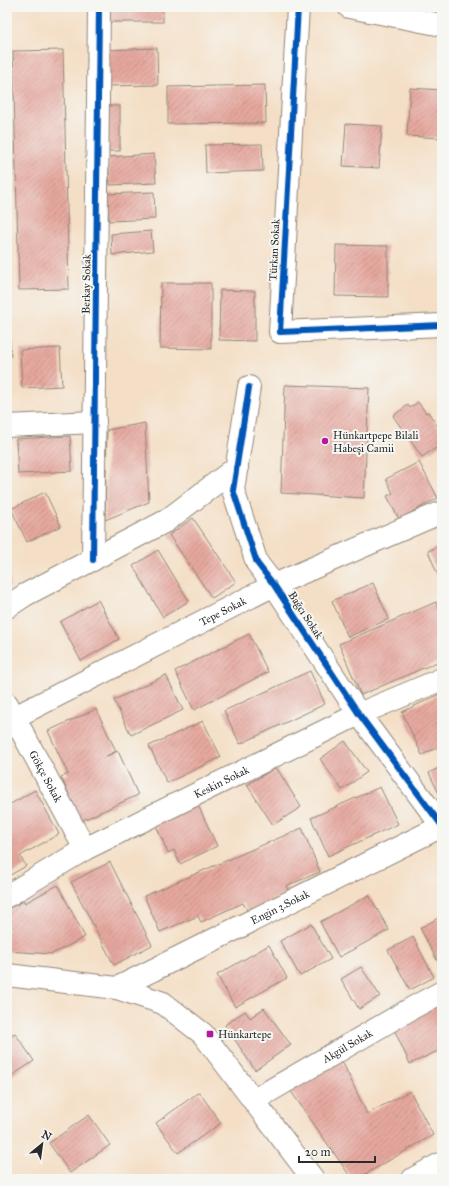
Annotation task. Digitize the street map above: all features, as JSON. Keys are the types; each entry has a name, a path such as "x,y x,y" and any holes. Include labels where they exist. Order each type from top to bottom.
{"street":[{"name":"Berkay Sokak","path":"93,560 99,7"},
{"name":"Türkan Sokak","path":"298,7 280,332 442,325"},
{"path":"349,7 442,25"},
{"name":"Bağcı Sokak","path":"249,387 233,490 257,563 274,585 360,714 442,826"},
{"path":"7,426 94,422"},
{"path":"7,607 25,595 166,521 237,467"},
{"name":"Tepe Sokak","path":"9,714 274,585 442,512"},
{"name":"Keskin Sokak","path":"7,896 85,849 360,714 442,679"},
{"name":"Gökçe Sokak","path":"9,714 85,849"},
{"name":"Engin 3.Sokak","path":"117,988 442,826"},
{"path":"7,975 117,988 163,1003 203,1034 313,1179"},
{"name":"Akgül Sokak","path":"254,1100 442,992"},
{"path":"413,1179 442,1163"}],"building":[{"path":"108,7 163,7 163,22 108,22"},
{"path":"157,48 158,85 106,86 105,50"},
{"path":"63,50 69,289 19,290 13,51"},
{"path":"265,85 266,123 168,124 168,87"},
{"path":"410,88 442,90 442,138 407,136"},
{"path":"103,106 120,106 120,151 103,151"},
{"path":"346,124 382,126 379,168 343,166"},
{"path":"262,144 263,171 206,173 205,145"},
{"path":"154,154 156,183 110,185 108,157"},
{"path":"154,192 155,219 109,221 107,194"},
{"path":"151,231 153,251 112,255 111,234"},
{"path":"336,245 388,246 388,297 335,296"},
{"path":"161,283 211,283 211,349 160,348"},
{"path":"220,290 255,291 255,341 219,340"},
{"path":"8,315 11,357 7,357"},
{"path":"60,348 62,386 22,388 20,350"},
{"name":"Hünkartpepe Bilali Habeşi Camii","path":"285,385 369,388 364,498 281,493"},
{"path":"418,402 426,413 428,412 442,433 442,444 422,457 393,416 408,405 410,408"},
{"path":"145,423 149,502 105,520 107,430"},
{"path":"70,436 72,471 18,474 16,439"},
{"path":"419,462 438,498 399,519 387,496 393,493 386,479"},
{"path":"45,492 61,526 27,542 11,509"},
{"path":"193,518 236,582 212,598 169,535"},
{"path":"442,545 442,585 428,551"},
{"path":"158,550 189,601 163,617 133,566"},
{"path":"7,554 10,585 7,587"},
{"path":"373,583 389,619 348,637 332,601"},
{"path":"98,600 119,639 81,661 60,622"},
{"path":"436,602 442,616 442,660 361,695 339,644"},
{"path":"249,634 268,672 194,710 175,671"},
{"path":"310,671 325,704 240,744 224,711"},
{"path":"166,675 183,710 131,735 114,700"},
{"path":"442,693 442,745 422,755 402,712"},
{"path":"96,709 116,751 103,758 118,751 138,795 81,821 61,777 68,774 48,731"},
{"path":"203,721 221,757 167,783 149,746"},
{"path":"345,741 367,772 342,790 320,759"},
{"path":"442,766 442,800 429,773"},
{"path":"276,767 301,807 273,825 247,785"},
{"path":"380,787 398,824 328,856 311,818"},
{"path":"35,790 59,834 20,856 26,866 7,877 7,806"},
{"path":"197,803 217,846 180,864 174,850 168,853 155,823"},
{"path":"302,828 320,872 286,886 289,892 248,912 243,903 201,922 198,916 160,932 144,896"},
{"path":"110,862 152,945 114,965 71,882"},
{"path":"58,885 85,937 52,954 7,951 7,909 24,901 25,903"},
{"path":"369,895 389,930 339,957 320,922"},
{"path":"442,916 442,970 420,928"},
{"path":"311,924 331,959 300,976 280,941"},
{"path":"413,937 434,977 410,990 388,950"},
{"path":"269,945 287,978 235,1007 217,975"},
{"path":"361,967 380,996 359,1009 341,979"},
{"path":"442,1002 442,1049 410,1064 392,1025"},
{"path":"264,1008 291,1045 255,1070 225,1025 245,1011 250,1018"},
{"path":"15,1033 34,1061 7,1079 7,1038"},
{"path":"341,1059 367,1114 410,1091 433,1135 357,1179 352,1179 288,1087"},
{"path":"199,1092 221,1123 178,1153 156,1123"},
{"path":"89,1115 110,1145 70,1173 49,1143"}],"cycle path":[{"path":"93,560 99,7"},
{"path":"298,7 280,332 442,325"},
{"path":"249,387 233,490 257,563 274,585 359,714 442,826"}],"place":[{"name":"Hünkartpepe Bilali Habeşi Camii","path":"325,441"},
{"name":"Hünkartepe","path":"210,1034"}]}
